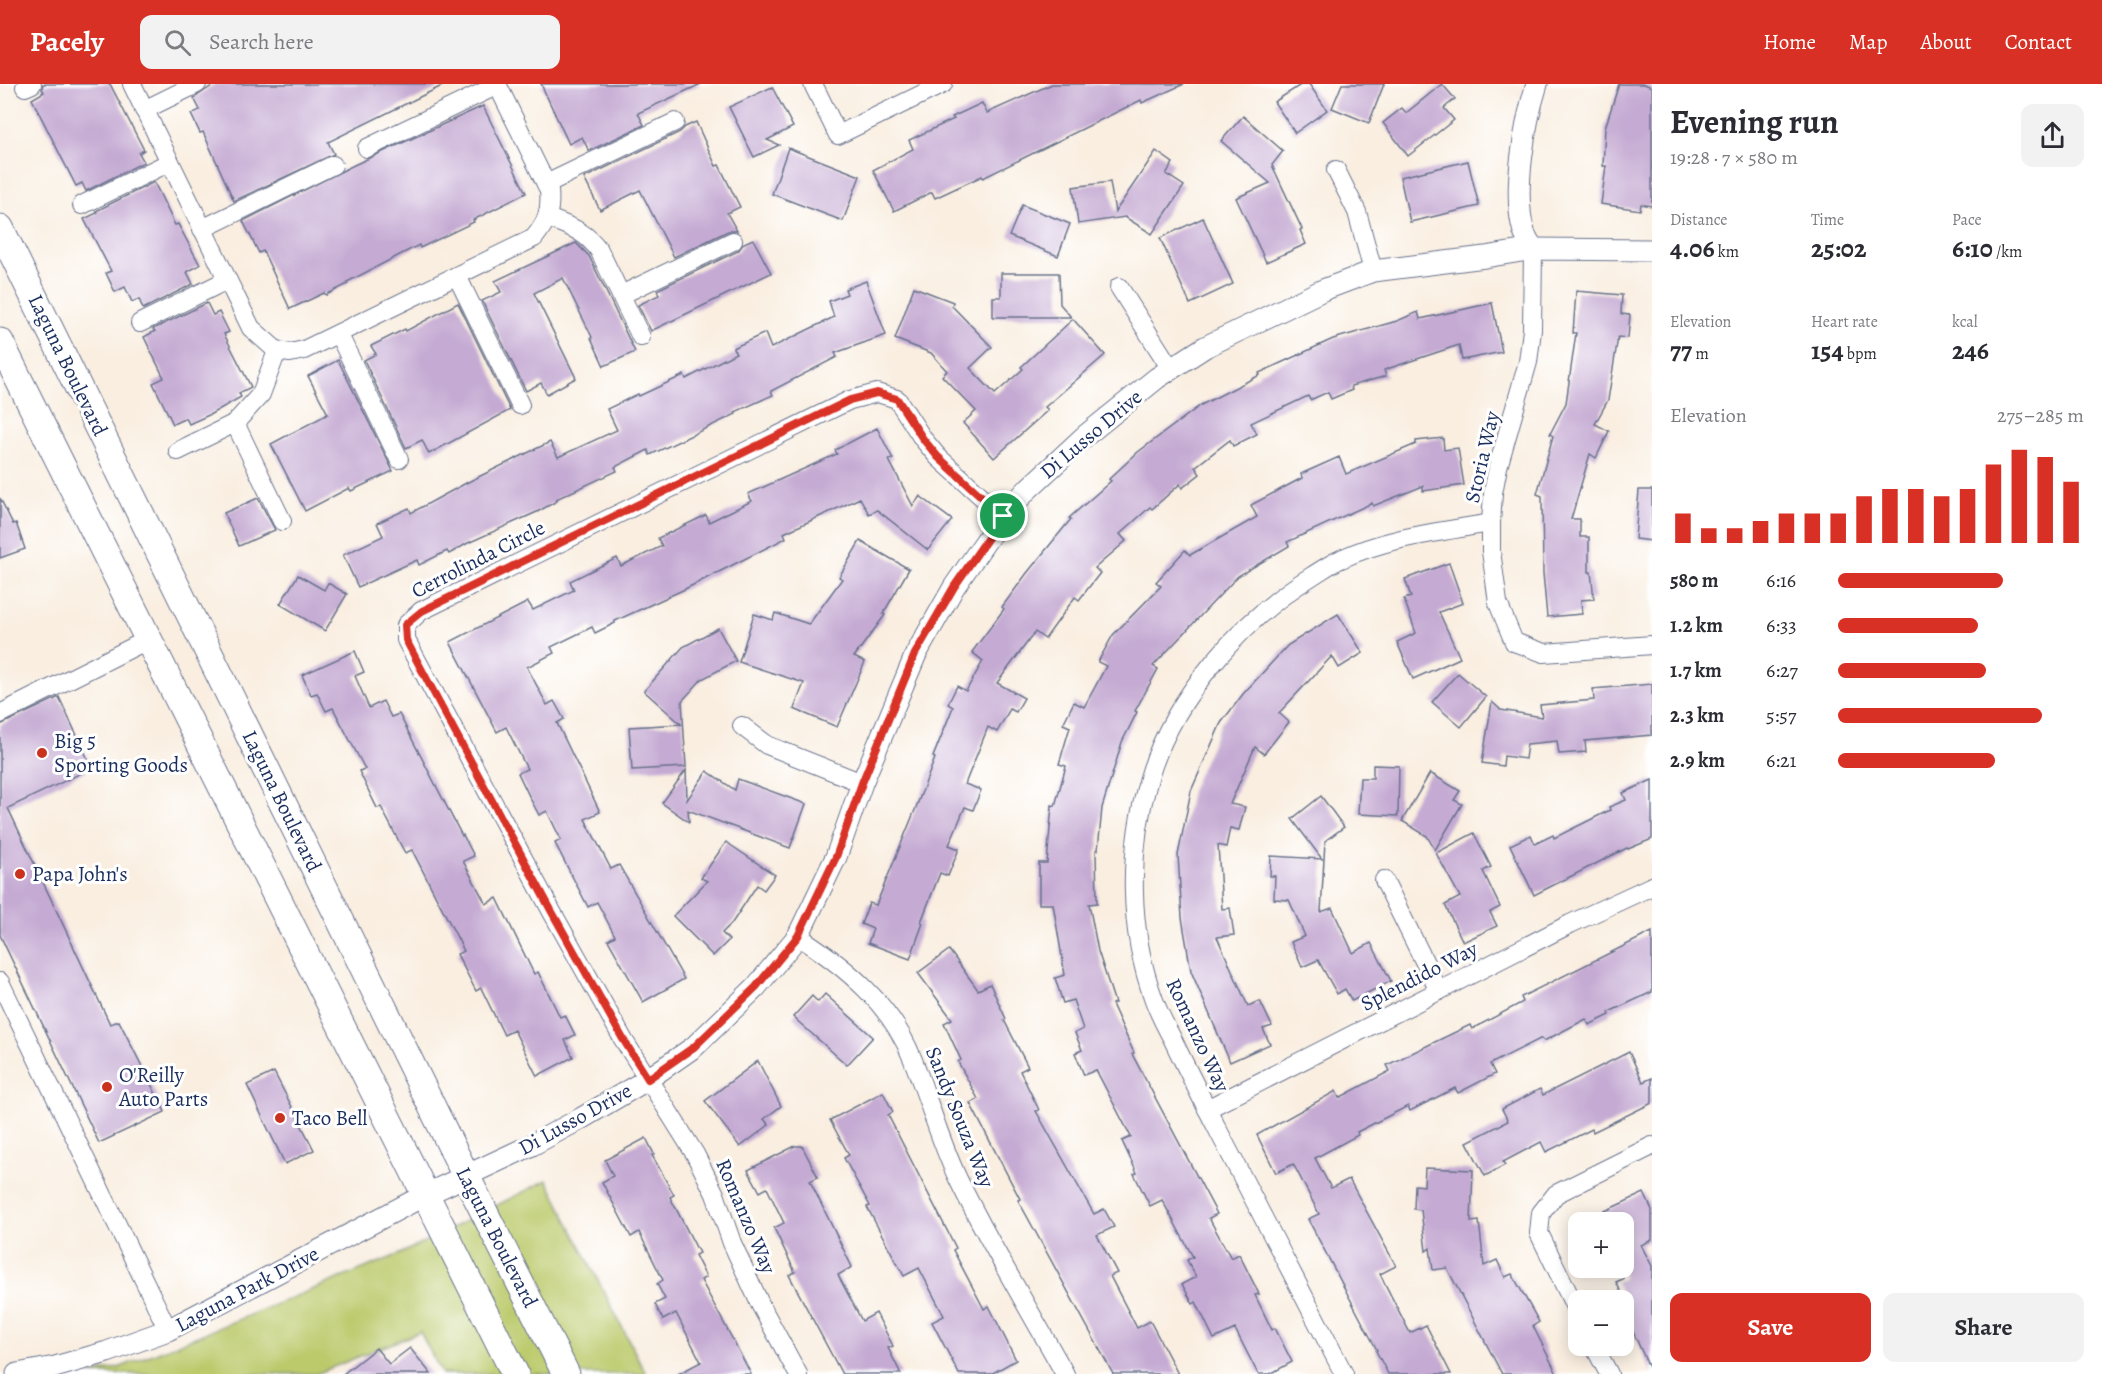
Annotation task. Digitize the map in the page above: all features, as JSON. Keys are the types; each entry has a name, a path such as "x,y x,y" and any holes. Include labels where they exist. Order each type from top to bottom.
{"main road":[{"name":"Laguna Boulevard","path":"0,228 466,1176 566,1374"},
{"path":"0,342 515,1374"}],"street":[{"path":"132,84 251,328 277,351 290,353 304,350 339,334 534,238 548,218 550,205 546,184 497,84 367,148"},
{"path":"144,110 197,84"},
{"path":"813,84 838,135 943,84"},
{"path":"1533,249 1524,231 1520,201 1522,153 1537,84"},
{"path":"546,184 675,122"},
{"path":"82,206 170,162"},
{"path":"202,229 333,165"},
{"path":"1336,170 1357,212 1373,271"},
{"path":"548,218 577,229 590,238 641,337"},
{"path":"621,295 733,241"},
{"name":"Di Lusso Drive","path":"466,1176 582,1118 648,1079 694,1047 756,987 798,936 836,857 862,783 915,654 954,587 1003,516 1029,488 1085,436 1157,378 1205,347 1252,323 1323,290 1373,271 1533,249 1652,250"},
{"name":"Storia Way","path":"1533,249 1532,330 1528,362 1498,467 1493,493 1491,551 1498,603 1514,642 1544,653 1652,645"},
{"path":"457,276 520,405"},
{"path":"140,323 227,280"},
{"path":"1119,287 1171,369"},
{"path":"339,334 399,459"},
{"path":"178,451 235,423 261,394 277,351"},
{"name":"Cerrolinda Circle","path":"648,1079 552,912 406,640 405,625 422,611 850,400 877,393 897,399 923,439 938,457 1003,516"},
{"path":"235,423 282,521"},
{"name":"Romanzo Way","path":"1344,1374 1154,1001 1137,941 1133,884 1137,831 1150,776 1170,729 1201,678 1233,639 1269,605 1339,559 1414,536 1491,524"},
{"path":"0,714 147,640"},
{"path":"742,726 767,745 862,783"},
{"path":"1384,880 1439,991"},
{"name":"Splendido Way","path":"1207,1109 1570,924 1652,886"},
{"name":"Sandy Souza Way","path":"798,936 828,956 853,977 888,1014 902,1036 913,1060 933,1121 958,1179 1065,1374"},
{"path":"0,982 168,1330"},
{"name":"Romanzo Way","path":"648,1079 695,1154 715,1194 732,1243 761,1306 798,1374"},
{"path":"1568,1292 1539,1233 1541,1213 1556,1194 1652,1146"},
{"name":"Laguna Park Drive","path":"17,1374 55,1367 168,1330 425,1195 466,1176"},
{"path":"1599,1356 1609,1374"}],"green space":[{"path":"547,1180 646,1374 442,1374 420,1332 316,1374 90,1374 121,1367 400,1254"}],"building":[{"path":"43,84 110,84 144,150 139,153 144,162 86,191 82,183 76,186 32,99 44,92"},
{"path":"215,84 446,84 328,142 334,154 234,201 203,132 200,133 191,114 200,110 194,98"},
{"path":"541,84 701,84 638,113 644,125 589,151 582,137 569,144"},
{"path":"1052,84 1184,84 1142,103 1141,100 983,178 982,176 935,198 932,192 894,211 873,170 913,149 909,140 982,103 987,113"},
{"path":"1302,84 1309,84 1327,110 1295,133 1274,102"},
{"path":"1342,84 1384,84 1369,123 1332,108"},
{"path":"1442,84 1455,99 1444,108 1454,120 1408,156 1383,123 1402,108 1406,113"},
{"path":"1619,84 1644,84 1652,87 1652,206 1641,204 1640,210 1601,204 1606,166 1603,166 1605,128"},
{"path":"772,87 793,127 767,140 779,145 754,157 729,107"},
{"path":"483,106 526,193 473,220 474,222 420,248 419,245 326,295 324,293 290,309 263,251 259,253 243,221 354,165"},
{"path":"1243,116 1283,151 1272,165 1302,229 1300,230 1306,244 1266,262 1236,198 1270,183 1221,141"},
{"path":"696,122 716,166 719,165 740,207 727,213 737,231 728,231 674,257 640,190 600,210 584,178"},
{"path":"788,148 860,176 843,221 772,194"},
{"path":"1156,151 1173,163 1166,174 1184,186 1152,234 1125,217 1078,224 1073,187 1110,182 1115,212"},
{"path":"1468,161 1479,206 1410,222 1400,177"},
{"path":"154,182 175,225 178,224 200,265 187,272 193,284 143,309 139,299 132,302 125,287 115,292 106,273 111,271 84,219"},
{"path":"1022,205 1070,224 1058,256 1009,236"},
{"path":"1203,218 1233,284 1190,304 1160,238"},
{"path":"753,239 771,273 651,331 638,305 659,295 657,290 738,251 744,243"},
{"path":"576,243 589,256 635,352 604,366 563,278 534,293 576,378 547,394 541,383 526,391 482,301 501,292 495,281"},
{"path":"1001,273 1059,273 1060,304 1071,317 993,317 993,297 1001,297"},
{"path":"866,281 886,335 835,353 837,357 771,391 773,395 650,455 648,450 615,467 617,471 556,499 557,501 537,512 449,554 447,551 419,565 417,560 358,587 343,555 383,536 377,523 409,508 411,513 550,442 558,457 617,430 607,409 684,375 686,379 736,353 733,348 765,333 771,348 834,317 829,301 847,294 845,289"},
{"path":"914,287 953,302 952,306 992,347 970,368 995,394 1073,319 1105,355 1045,407 1048,410 994,458 963,423 976,411 942,376 947,371 931,353 895,339"},
{"path":"1576,291 1622,295 1621,314 1630,315 1628,338 1618,337 1608,400 1595,424 1609,431 1596,458 1590,454 1571,519 1580,519 1580,537 1589,537 1589,572 1591,572 1594,599 1581,600 1582,614 1547,617 1543,573 1542,496 1537,494 1553,436 1550,434 1566,403 1576,333 1573,333"},
{"path":"207,303 213,315 219,312 229,332 224,334 251,387 239,393 241,397 211,414 189,424 186,418 173,424 153,383 164,378 144,337 155,331 153,329"},
{"path":"458,303 510,410 429,454 422,440 406,448 364,360 376,354 371,346 405,329 406,331"},
{"path":"1492,303 1502,352 1462,360 1459,345 1384,370 1386,376 1351,386 1352,390 1331,399 1328,392 1310,400 1308,396 1251,423 1257,434 1233,446 1230,440 1195,467 1200,474 1182,488 1180,484 1120,534 1126,541 1095,568 1100,573 1079,600 1075,597 1045,639 1035,632 997,683 1024,698 1016,712 1010,709 997,732 988,727 965,784 981,790 973,810 965,807 949,845 959,849 948,876 940,873 921,922 923,923 910,959 868,943 873,929 861,924 869,903 876,905 915,810 953,707 948,704 957,686 966,691 983,661 972,652 1027,573 1071,519 1069,518 1111,481 1109,479 1138,452 1201,405 1260,375 1259,373 1333,339 1397,321 1418,312 1420,319"},
{"path":"338,360 393,471 351,491 349,488 305,511 271,444 328,414 308,376"},
{"path":"877,428 893,459 889,460 913,506 920,496 952,520 928,550 877,510 869,514 860,498 784,533 786,538 615,621 595,633 592,627 551,647 554,653 527,667 547,705 554,701 564,719 557,723 600,812 585,819 611,869 619,865 684,979 643,1002 608,940 615,936 597,902 588,907 555,843 561,840 547,811 539,815 531,800 518,773 527,769 506,727 497,732 450,642 528,602 533,610 574,590 570,581 617,558 621,566 662,546 658,538 706,515 709,522 752,501 748,494 837,454 835,450"},
{"path":"1443,438 1444,450 1458,448 1464,485 1423,491 1423,486 1373,506 1372,503 1287,542 1289,546 1238,576 1153,666 1158,669 1135,711 1137,712 1122,742 1102,808 1098,850 1096,850 1097,903 1089,904 1098,951 1115,1003 1112,1004 1134,1053 1132,1054 1217,1214 1209,1218 1231,1258 1239,1254 1259,1294 1255,1295 1272,1330 1275,1328 1292,1362 1270,1374 1258,1374 1235,1329 1214,1339 1196,1302 1193,1304 1182,1284 1196,1277 1187,1260 1193,1257 1162,1200 1150,1206 1134,1174 1137,1173 1122,1141 1131,1137 1096,1070 1084,1075 1075,1053 1082,1050 1075,1033 1083,1029 1073,1000 1063,1003 1055,978 1065,975 1053,904 1039,904 1039,863 1047,863 1052,805 1055,806 1066,766 1059,764 1070,727 1063,724 1074,702 1084,707 1106,666 1098,662 1113,635 1161,586 1156,582 1185,550 1190,555 1257,517 1251,505 1302,478 1301,474 1339,457 1346,474 1416,444 1416,441"},
{"path":"1639,490 1652,490 1652,541 1635,539"},
{"path":"0,498 13,524 16,523 25,549 0,558"},
{"path":"258,498 275,530 239,546 224,513"},
{"path":"860,541 909,569 883,614 885,615 854,657 865,662 837,727 794,709 804,683 739,662 754,614 773,620 775,613 809,624 842,579 839,577"},
{"path":"1449,563 1463,603 1439,612 1460,658 1413,679 1397,642 1416,633 1404,599 1411,597 1405,579"},
{"path":"298,575 324,590 328,583 347,594 325,631 280,604"},
{"path":"1338,614 1363,653 1339,668 1332,656 1279,713 1289,722 1264,754 1255,747 1230,804 1245,807 1239,830 1230,828 1226,847 1218,845 1222,909 1230,908 1234,935 1217,937 1248,1006 1260,1001 1272,1026 1263,1029 1270,1044 1230,1062 1191,971 1182,918 1178,855 1191,791 1221,723 1243,694 1288,645"},
{"path":"718,628 736,661 702,679 682,701 686,767 632,770 629,727 681,724 644,691 683,647"},
{"path":"355,651 364,672 355,676 369,708 383,701 391,717 399,714 474,856 463,861 486,904 497,898 534,974 538,972 560,1017 565,1015 575,1035 565,1040 573,1057 537,1076 514,1030 504,1035 481,988 476,991 457,954 464,951 412,850 405,853 381,807 377,808 359,771 365,769 333,708 326,711 317,693 311,695 302,675"},
{"path":"1458,673 1486,697 1461,727 1432,702"},
{"path":"1652,684 1652,735 1585,741 1586,752 1559,754 1557,741 1527,744 1525,759 1504,756 1503,766 1482,763 1492,702 1501,710 1542,717 1540,705 1594,700 1593,689"},
{"path":"59,697 92,768 8,808 110,1024 119,1021 165,1112 99,1143 0,935 0,725"},
{"path":"1373,765 1399,766 1398,816 1358,814 1360,778 1373,778"},
{"path":"686,770 687,800 707,771 735,790 738,779 806,804 790,848 688,810 689,822 662,803"},
{"path":"1430,773 1460,791 1454,800 1462,804 1435,850 1427,836 1402,821"},
{"path":"1652,780 1652,839 1627,848 1534,895 1510,845 1531,835 1535,844 1553,835 1554,838 1610,810 1609,807 1626,800 1623,793"},
{"path":"1321,796 1344,827 1325,841 1321,912 1332,908 1353,953 1371,943 1391,981 1352,1001 1345,989 1337,994 1318,960 1302,967 1291,942 1305,936 1289,900 1274,899 1275,876 1270,876 1271,856 1322,859 1292,819"},
{"path":"1474,833 1491,867 1483,871 1500,907 1490,912 1497,926 1463,942 1445,905 1460,897 1436,853"},
{"path":"726,842 775,875 764,890 757,885 732,923 722,933 729,940 713,956 673,916 707,881 701,878"},
{"path":"1652,932 1652,992 1609,1012 1610,1015 1589,1025 1586,1019 1544,1041 1542,1038 1490,1064 1495,1074 1458,1093 1455,1088 1410,1111 1408,1106 1357,1132 1358,1135 1315,1158 1331,1188 1349,1179 1396,1266 1380,1274 1410,1333 1426,1325 1451,1374 1388,1374 1308,1219 1319,1214 1298,1173 1293,1164 1276,1173 1257,1135 1336,1091 1339,1098 1390,1071 1387,1065 1470,1025 1472,1029 1523,1002 1521,997"},
{"path":"949,950 978,990 990,984 1006,1019 1004,1020 1028,1067 1020,1071 1039,1110 1036,1111 1094,1214 1104,1209 1114,1227 1097,1235 1117,1273 1110,1276 1137,1328 1150,1321 1178,1374 1113,1374 1018,1200 1020,1199 970,1103 978,1099 958,1062 961,1060 944,1023 952,1019 918,973"},
{"path":"825,994 873,1037 847,1065 793,1017 812,996 818,1002"},
{"path":"1629,1052 1643,1082 1652,1078 1652,1103 1546,1152 1541,1142 1503,1162 1505,1165 1485,1176 1467,1142 1508,1121 1502,1109 1540,1089 1543,1095"},
{"path":"758,1061 781,1106 764,1119 769,1125 740,1147 705,1101"},
{"name":"Taco Bell","path":"274,1072 314,1150 285,1164 247,1085"},
{"path":"883,1092 893,1112 888,1115 956,1248 953,1250 984,1309 989,1306 1016,1360 991,1374 959,1374 932,1322 944,1316 919,1268 904,1276 844,1158 849,1155 830,1120"},
{"path":"646,1138 654,1154 652,1155 674,1195 670,1197 699,1253 695,1255 706,1277 701,1280 751,1374 678,1374 701,1362 676,1313 663,1320 655,1304 665,1299 657,1284 663,1280 639,1232 631,1237 602,1182 613,1176 605,1160"},
{"path":"795,1146 802,1146 818,1177 810,1181 852,1267 838,1275 862,1321 876,1313 893,1346 888,1348 901,1374 842,1374 789,1275 795,1272 774,1228 784,1223 767,1188 760,1192 748,1170"},
{"path":"1425,1168 1473,1170 1471,1222 1479,1221 1484,1266 1497,1260 1505,1277 1512,1274 1539,1322 1533,1326 1557,1374 1502,1374 1447,1268 1433,1270 1430,1248 1426,1251 1421,1210 1414,1209 1415,1185 1424,1186"},
{"path":"1644,1193 1652,1210 1652,1240 1641,1245 1652,1266 1652,1374 1634,1334 1634,1290 1620,1290 1616,1282 1623,1278 1634,1278 1634,1212 1603,1212"},
{"path":"376,1348 389,1364 410,1348 431,1374 343,1374"}],"place":[{"name":"Big 5 Sporting Goods","path":"42,753"},
{"name":"Papa John's","path":"20,874"},
{"name":"O'Reilly Auto Parts","path":"107,1087"},
{"name":"Taco Bell","path":"280,1118"}],"route":[{"path":"877,393 897,399 923,439 938,457 1003,516 954,587 915,654 862,783 836,857 798,936 756,987 694,1047 648,1079 552,912 442,708 406,640 405,625 422,611 850,400 877,393"}]}
